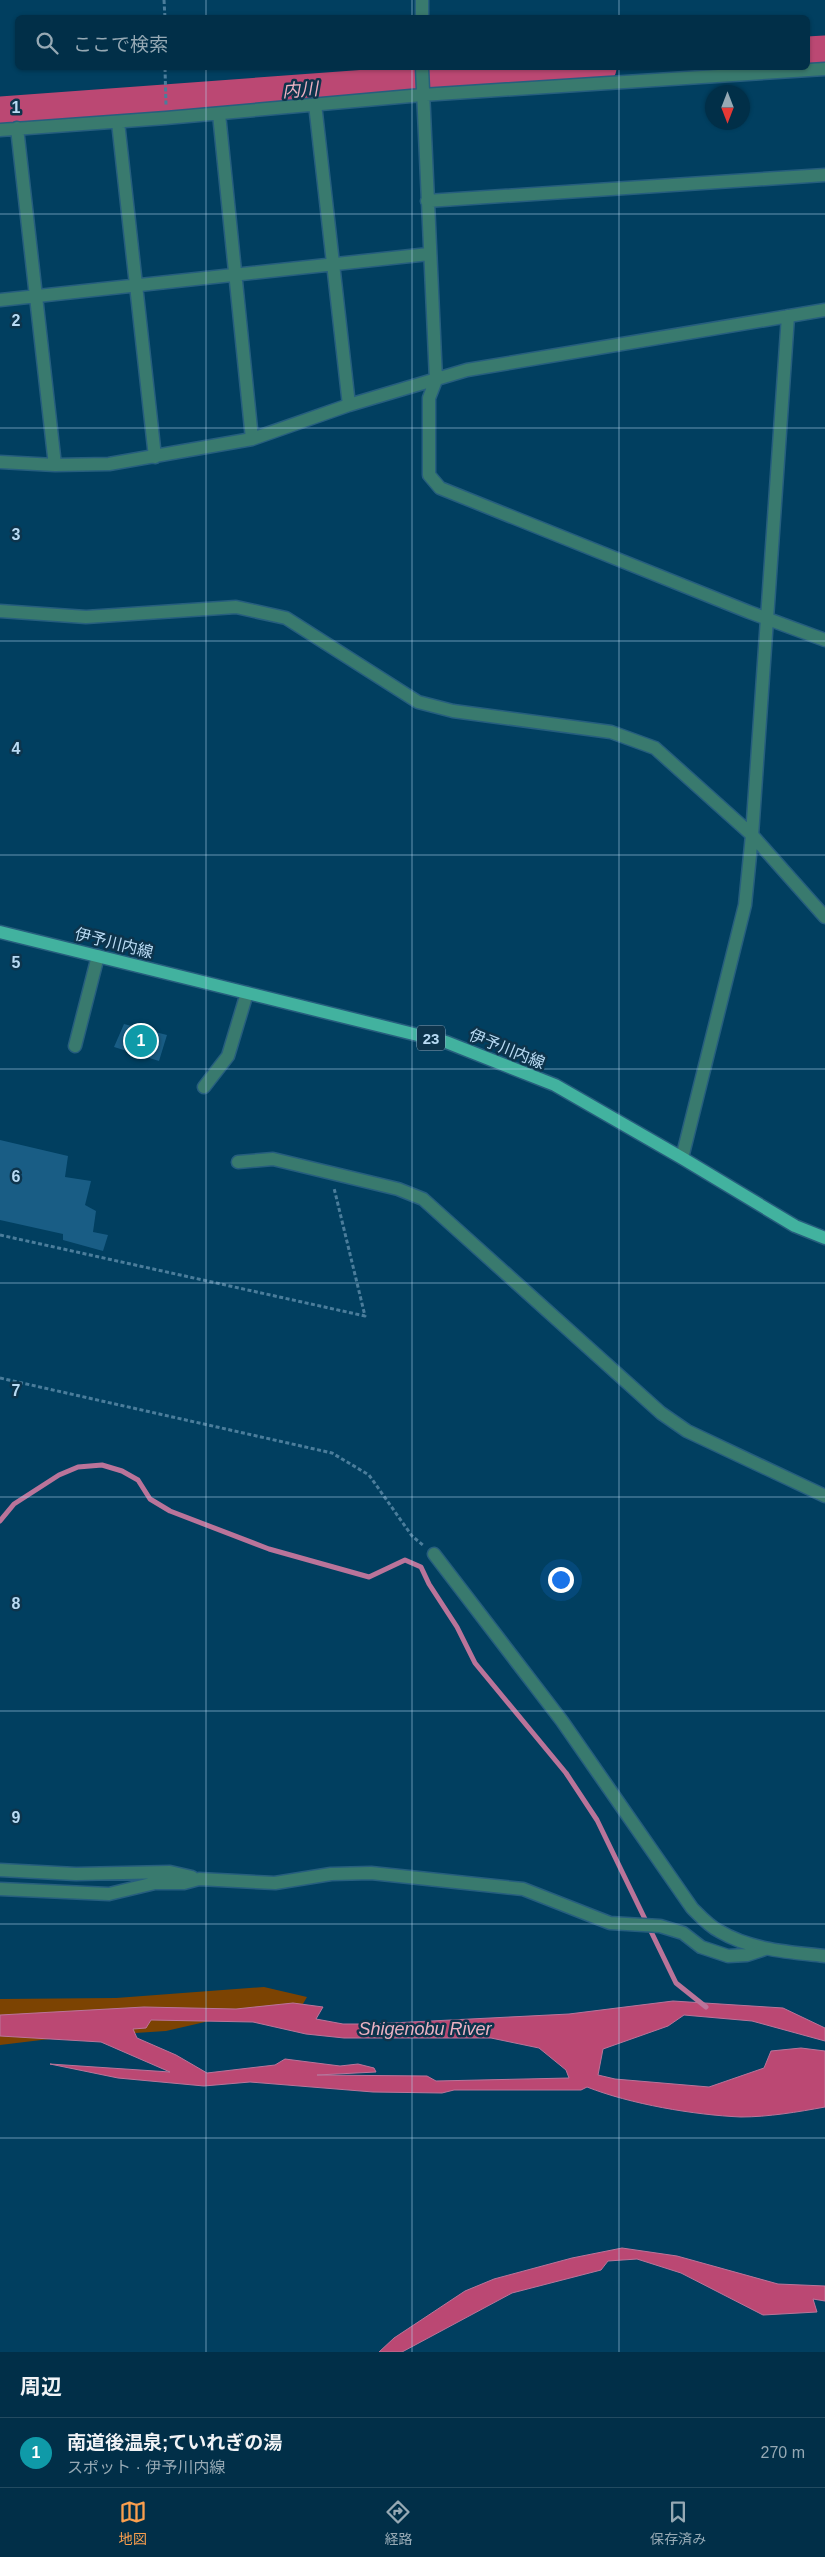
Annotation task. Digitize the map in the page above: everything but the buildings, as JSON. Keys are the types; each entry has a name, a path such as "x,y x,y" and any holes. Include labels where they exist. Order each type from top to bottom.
{"main road":[{"name":"伊予川内線","path":"0,932 446,1042 555,1085 795,1226 825,1238"}],"street":[{"path":"422,0 422,15"},
{"path":"810,70 825,69"},
{"path":"422,70 436,380 429,398 429,475 440,488 825,640"},
{"path":"0,130 219,114 422,95 810,70"},
{"path":"315,104 349,404"},
{"path":"219,114 252,439"},
{"path":"118,122 155,457"},
{"path":"17,128 54,465"},
{"path":"427,201 825,174"},
{"path":"0,300 429,254"},
{"path":"0,462 54,465 109,464 155,457 252,439 349,404 467,370 825,310"},
{"path":"682,1158 745,905 752,835 788,316"},
{"path":"0,611 86,617 236,607 286,618 418,702 453,711 611,732 656,748 752,835 825,917"},
{"path":"75,1046 98,956"},
{"path":"204,1087 228,1056 247,992"},
{"path":"238,1162 273,1159 398,1189 423,1199 661,1413 687,1431 825,1496"},
{"path":"434,1554 562,1720 692,1908 717,1931 765,1949 825,1956"},
{"path":"0,1870 76,1874 170,1872 199,1879 275,1883 331,1874 371,1873 522,1889 610,1923 660,1926 683,1933 700,1947 728,1956 747,1955 765,1949"},
{"path":"0,1889 110,1894 155,1883 184,1883 199,1879"}],"path":[{"path":"164,0 165,15"},
{"path":"165,70 166,118"},
{"path":"0,1235 365,1316 330,1173"},
{"path":"0,1378 332,1454 370,1475 412,1536 434,1554"}],"shaded area":[{"path":"264,1987 307,1997 300,2009 274,2006 166,2031 58,2038 0,2045 0,1999 116,1998"}],"water":[{"name":"Shigenobu River","path":"673,2001 783,2008 825,2028 825,2041 752,2021 684,2015 668,2026 603,2049 598,2075 615,2079 709,2087 764,2068 771,2051 801,2048 825,2051 825,2107 772,2115 741,2117 662,2108 623,2099 587,2087 581,2090 454,2090 442,2093 373,2092 250,2082 204,2086 118,2078 50,2064 170,2072 101,2042 0,2036 0,2015 144,2007 236,2009 293,2003 323,2007 316,2019 343,2024 569,2014","holes":["151,2020 253,2022 306,2034 344,2038 491,2038 539,2048 566,2070 569,2078 436,2081 427,2076 317,2075 376,2072 374,2068 358,2064 340,2066 285,2059 275,2065 207,2073 176,2055 137,2038 133,2029 146,2028"]},
{"path":"622,2248 677,2256 778,2284 825,2286 825,2301 813,2299 817,2312 763,2315 681,2273 637,2259 608,2261 601,2270 512,2293 402,2352 379,2352 394,2338 465,2291 494,2279 572,2258"}],"waterway":[{"name":"内川","path":"810,52 825,51"},
{"name":"内川","path":"0,112 574,70"},
{"path":"0,1521 14,1504 59,1475 78,1467 102,1465 122,1471 138,1480 150,1499 170,1511 269,1549 369,1577 405,1560 421,1567 429,1584 457,1627 475,1663 566,1773 597,1820 676,1983 706,2007"}],"place":[{"name":"南道後温泉;ていれぎの湯","path":"141,1041"}]}
